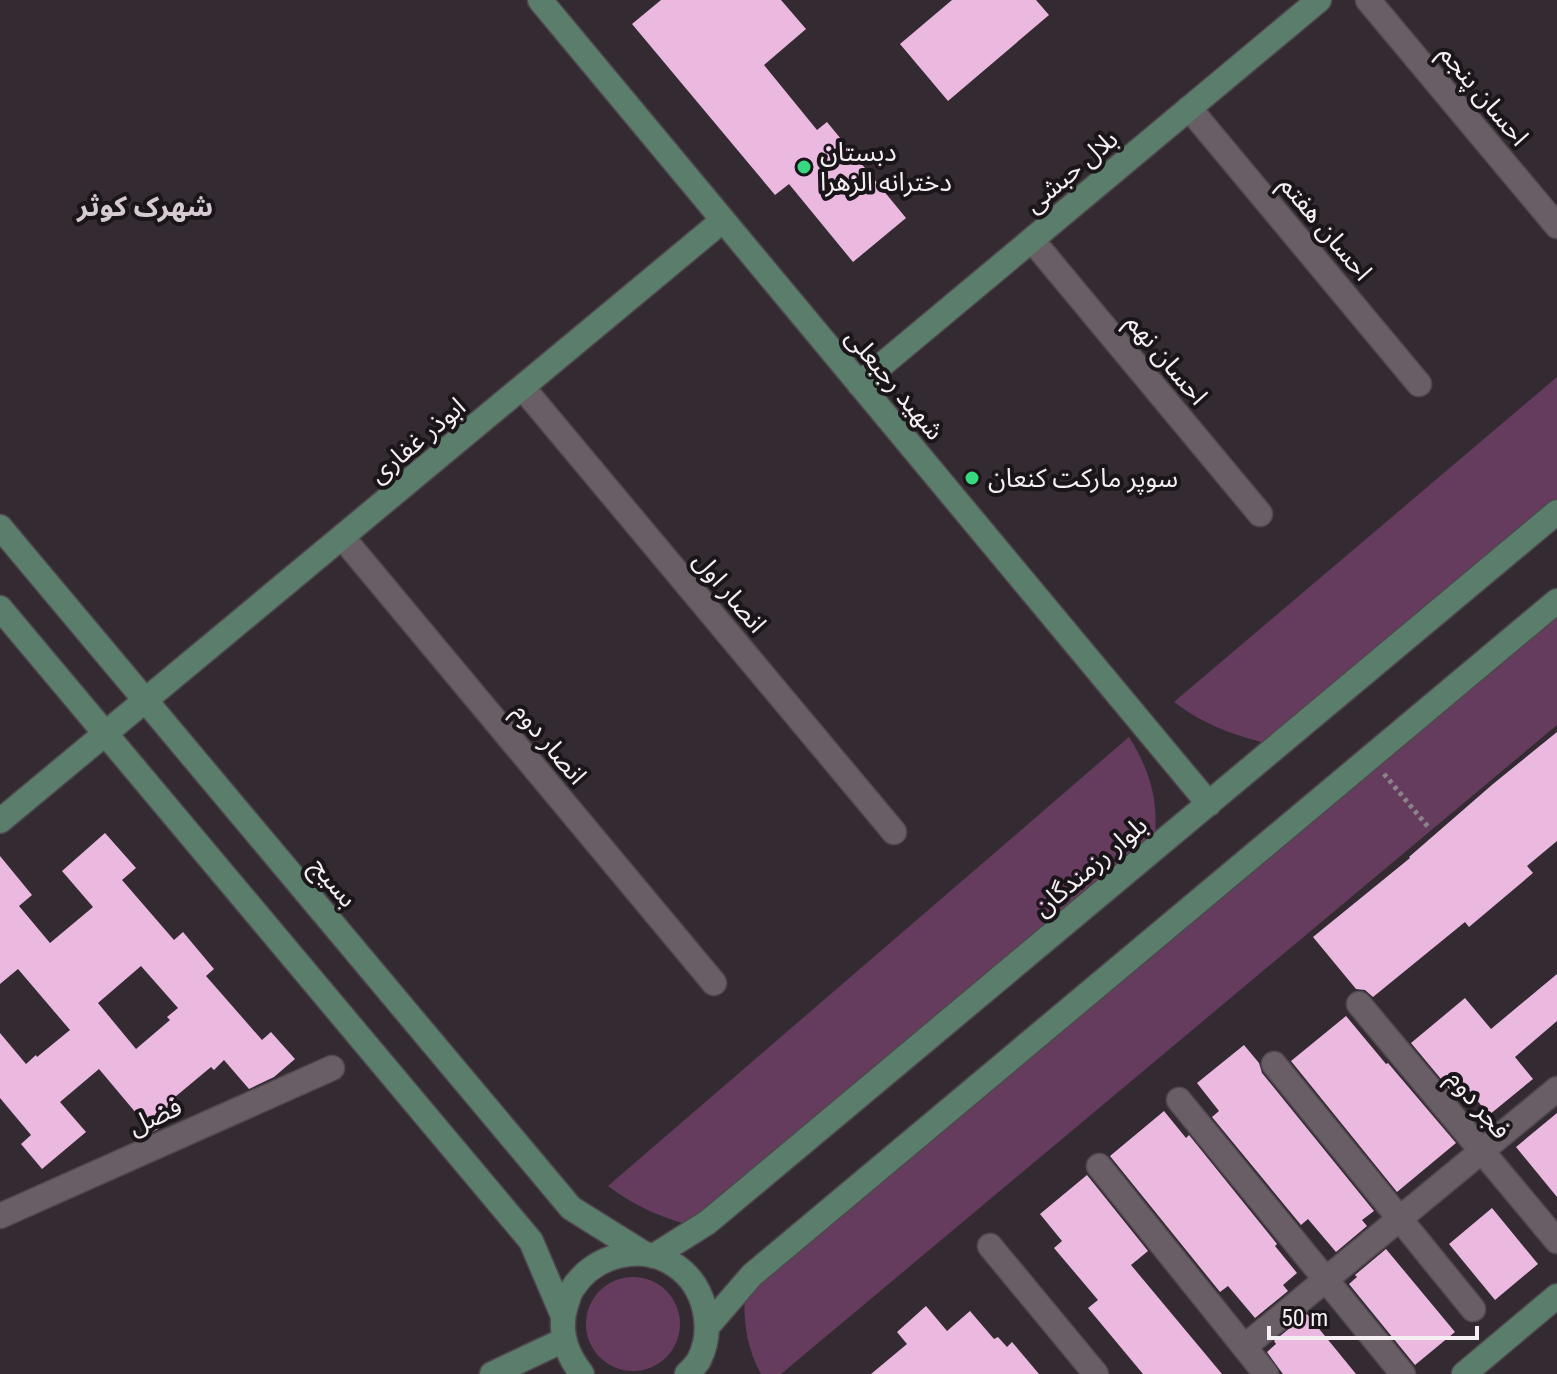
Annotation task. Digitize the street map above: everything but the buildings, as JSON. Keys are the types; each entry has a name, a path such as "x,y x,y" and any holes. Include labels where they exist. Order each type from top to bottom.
{"main road":[{"name":"شهید رجبعلی","path":"540,0 1209,804"},
{"name":"بلال حبشی","path":"859,384 1319,0"},
{"name":"ابوذر غفاری","path":"105,733 722,221"},
{"name":"بلوار رزمندگان","path":"648,1254 708,1222 1557,512"},
{"name":"بسیج","path":"0,527 571,1208 648,1254 676,1266 693,1282 704,1304 707,1330"},
{"path":"687,1374 698,1360 707,1330 752,1275 1557,601"},
{"path":"0,608 531,1241 572,1362 582,1374"},
{"path":"0,821 105,733"},
{"path":"492,1374 563,1328 571,1289 590,1268 615,1256 648,1254"},
{"path":"1464,1374 1557,1297"},
{"path":"707,1330 715,1374"}],"street":[{"name":"احسان پنجم","path":"1368,0 1557,226"},
{"name":"احسان هفتم","path":"1189,108 1419,384"},
{"name":"احسان نهم","path":"1032,240 1260,514"},
{"name":"انصار اول","path":"523,388 894,832"},
{"name":"انصار دوم","path":"343,538 714,983"},
{"name":"فجر دوم","path":"1359,1004 1557,1241"},
{"path":"1274,1064 1473,1309"},
{"name":"فضل","path":"0,1216 332,1068"},
{"path":"1244,1347 1557,1089"},
{"path":"1179,1100 1403,1374"},
{"path":"1099,1166 1266,1374"},
{"path":"990,1246 1092,1372"}],"path":[{"path":"1371,758 1429,828"}],"shaded area":[{"path":"1557,377 1557,512 1277,746 1223,730 1174,702"},
{"path":"1557,601 1557,725 781,1374 761,1374 746,1330 745,1284"},
{"path":"1129,737 1144,764 1155,804 1154,849 698,1227 651,1211 608,1186"},
{"path":"633,1277 651,1281 666,1291 676,1306 680,1324 676,1342 666,1357 651,1367 633,1371 615,1367 600,1357 590,1342 586,1324 590,1306 600,1291 615,1281"}],"place":[{"name":"دبستان دخترانه الزهرا","path":"804,167"},
{"name":"سوپر مارکت کنعان","path":"972,478"}],"district":[{"name":"شهرک کوثر","path":"145,206"}]}
